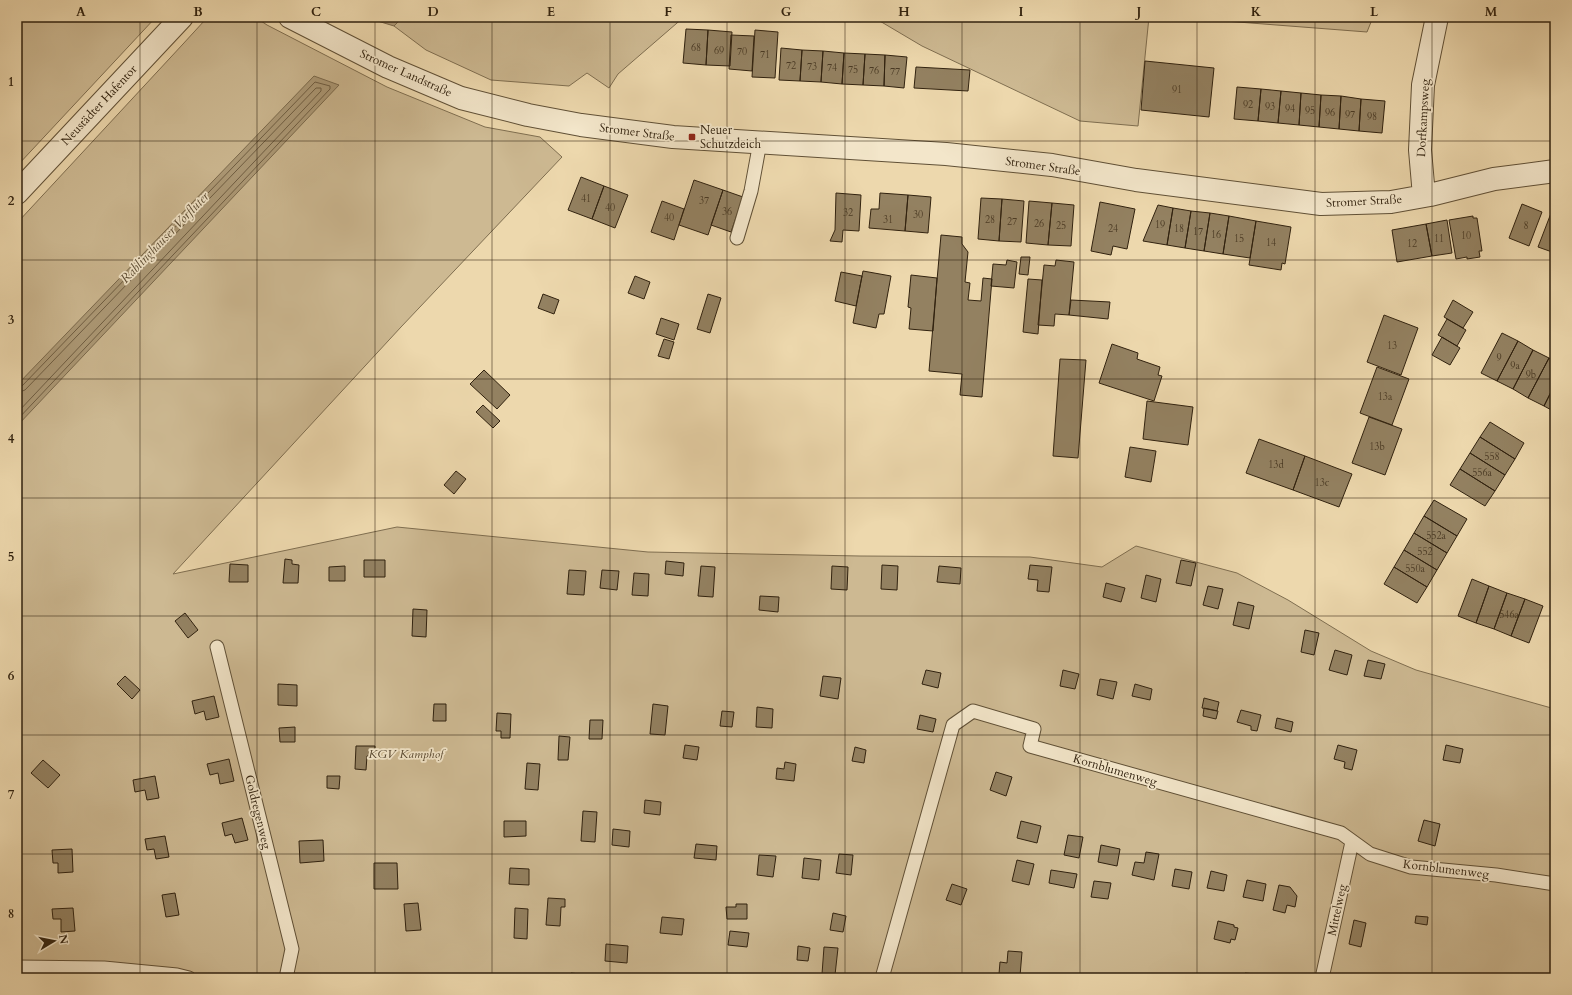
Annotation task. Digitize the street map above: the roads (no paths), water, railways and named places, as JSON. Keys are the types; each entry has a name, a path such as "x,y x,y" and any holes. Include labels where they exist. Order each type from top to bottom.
{"street":[{"name":"Neustädter Hafentor","path":"17,193 182,17"},
{"name":"Stromer Landstraße","path":"290,17 388,67 460,98 528,115"},
{"name":"Dorfkampsweg","path":"1424,196 1420,150 1423,85 1437,17"},
{"name":"Stromer Straße","path":"528,115 581,125 673,137 946,154 1052,165 1142,181 1321,204 1391,202 1494,180 1555,171"}],"lane":[{"path":"737,238 751,191 760,142"},
{"name":"Goldregenweg","path":"217,647 292,949 286,978"},
{"name":"Kornblumenweg","path":"882,978 953,725 972,711 1034,729 1030,746 1341,833 1370,854 1411,867 1496,875 1555,884"},
{"name":"Mittelweg","path":"1322,978 1352,842"},
{"path":"17,968 104,968 177,975 189,978"}],"water":[{"path":"373,17 403,17 394,26 371,19"},
{"name":"Rablinghauser Vorfluter","path":"314,76 339,85 17,426 17,385"}],"place":[{"name":"Neuer Schutzdeich","path":"692,137"}],"park label":[{"name":"KGV Kamphof","path":"406,754"}]}
